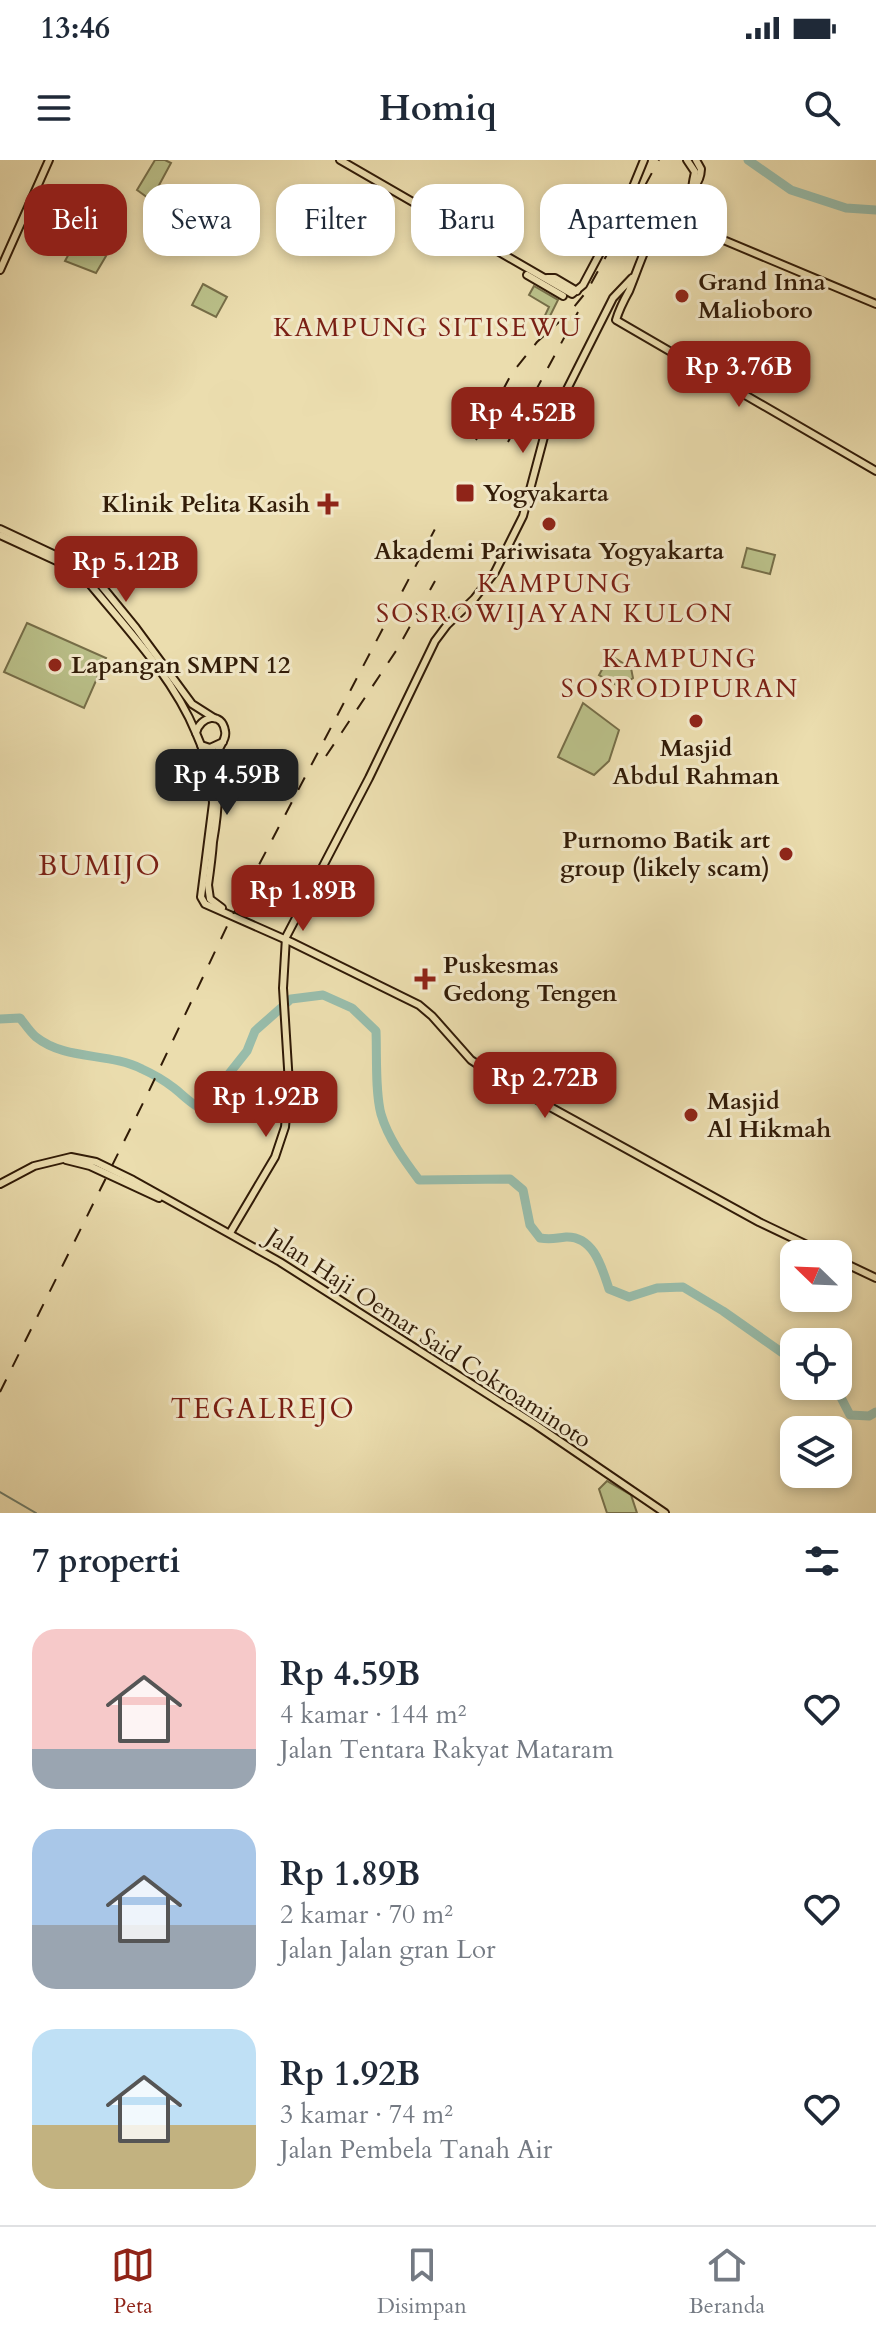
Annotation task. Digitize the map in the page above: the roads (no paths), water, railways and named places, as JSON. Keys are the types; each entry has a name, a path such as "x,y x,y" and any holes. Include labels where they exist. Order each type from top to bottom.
{"main road":[{"path":"0,270 49,160"},
{"path":"339,162 513,264 575,293 583,285 626,204 644,160"},
{"path":"687,160 695,172 693,184"},
{"path":"696,160 701,167 697,184"},
{"path":"727,241 876,304"},
{"path":"643,256 616,317 617,321 876,471"},
{"path":"527,275 563,296"},
{"path":"230,1233 281,1142 289,1100 283,989 287,940 432,647 443,630 493,575 521,521 543,437 614,296 632,278"},
{"path":"0,532 74,569 85,578 150,657 185,708 211,778 213,803 202,900 287,940"},
{"path":"0,532 83,568 136,628 192,704 218,720 226,732 216,759 218,801 208,885 209,897 215,904 419,1005 471,1060 503,1081 797,1240"},
{"path":"196,733 203,720 218,720"},
{"path":"201,745 210,748 223,742"},
{"name":"Jalan Haji Oemar Said Cokroaminoto","path":"0,1184 34,1166 63,1159 90,1166 169,1201 280,1262 536,1425 665,1513"},
{"path":"852,1267 876,1278"}],"waterway":[{"path":"748,160 791,190 846,208 876,210"},
{"path":"0,1019 20,1018 36,1037 61,1050 116,1060 142,1069 167,1083 198,1107 217,1110 224,1080 247,1051 255,1031 291,999 323,995 352,1008 376,1031 381,1114 392,1140 419,1180 510,1179 523,1190 530,1225 540,1238 566,1237 584,1242 595,1255 609,1289 629,1297 657,1288 683,1287 780,1351"},
{"path":"842,1400 850,1415 869,1416 876,1412"},
{"path":"0,1492 36,1513"}],"railway":[{"path":"476,440 512,373 537,342 569,313 587,291 659,160"},
{"path":"508,442 578,312"},
{"path":"0,1392 229,922 435,529"},
{"path":"326,756 398,648 435,581"}],"place":[{"name":"Grand Inna Malioboro","path":"682,296"},
{"name":"Yogyakarta","path":"465,493"},
{"name":"Klinik Pelita Kasih","path":"328,504"},
{"name":"Akademi Pariwisata Yogyakarta","path":"549,524"},
{"name":"Lapangan SMPN 12","path":"55,665"},
{"name":"Masjid Abdul Rahman","path":"696,721"},
{"name":"Purnomo Batik art group (likely scam)","path":"786,854"},
{"name":"Puskesmas Gedong Tengen","path":"425,979"},
{"name":"Masjid Al Hikmah","path":"691,1115"}],"district":[{"name":"KAMPUNG SITISEWU","path":"428,327"},
{"name":"KAMPUNG SOSROWIJAYAN KULON","path":"555,598"},
{"name":"KAMPUNG SOSRODIPURAN","path":"680,673"},
{"name":"BUMIJO","path":"100,865"},
{"name":"TEGALREJO","path":"263,1408"}]}
